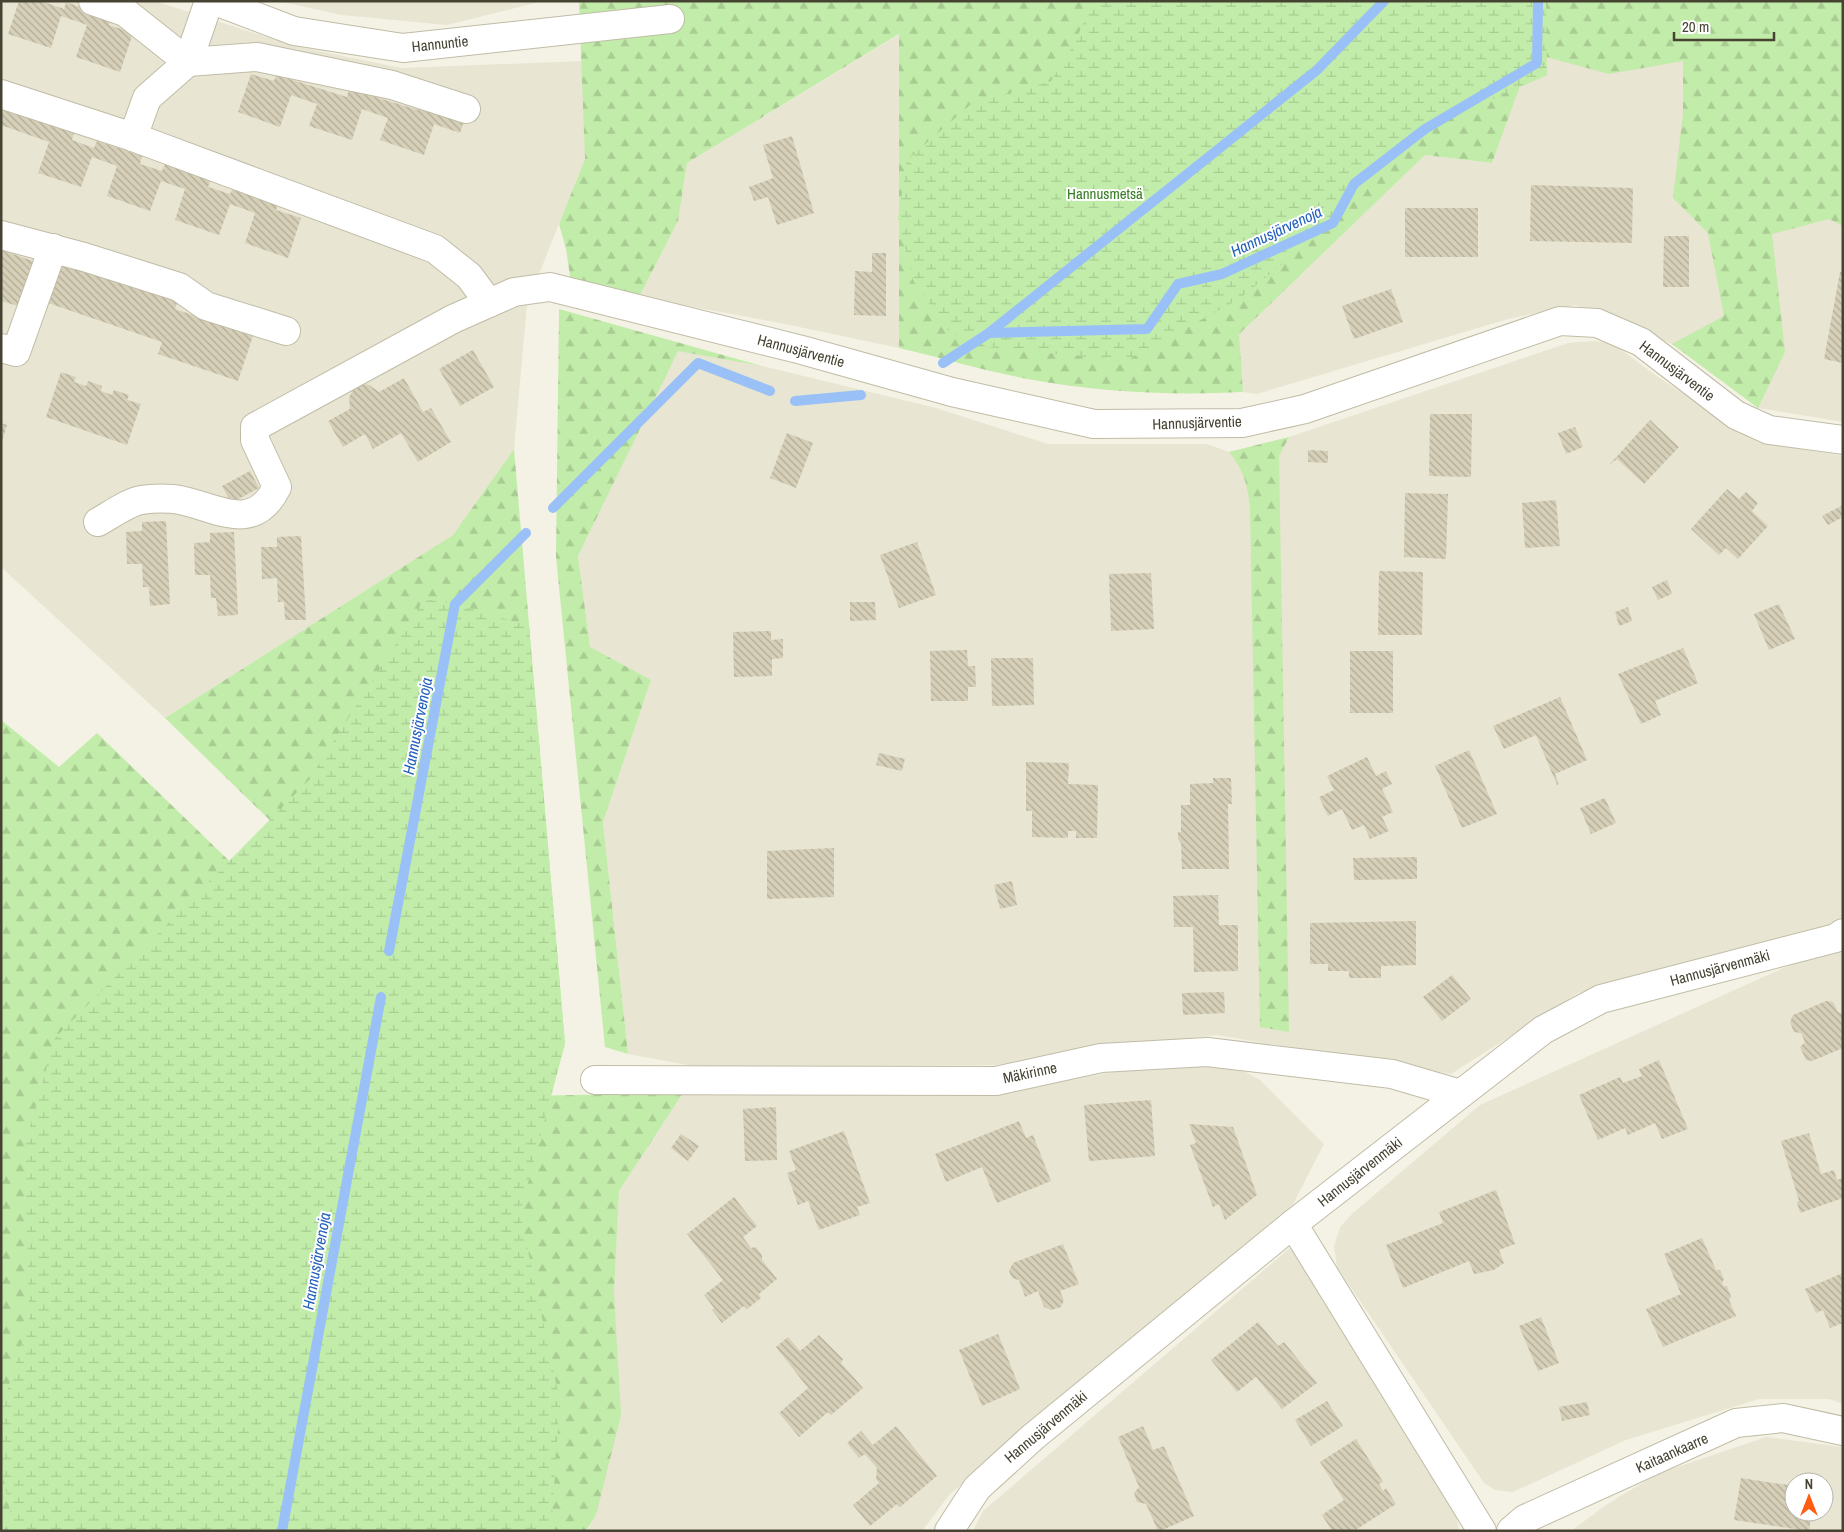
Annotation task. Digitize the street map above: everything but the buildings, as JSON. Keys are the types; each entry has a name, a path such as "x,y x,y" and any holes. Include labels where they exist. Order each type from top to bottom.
{"street":[{"path":"93,1 125,12 188,62 257,57 392,85 466,109"},
{"path":"133,137 147,98 188,62 209,1"},
{"name":"Hannuntie","path":"215,1 294,31 403,48 670,19"},
{"path":"1,94 133,137 434,249 469,276 489,303 453,319 255,426 255,440 277,487 270,501 252,514 230,514 179,500 140,500 98,522"},
{"path":"1,235 53,248 179,287 206,306 286,332"},
{"path":"1,348 16,352 53,248"},
{"name":"Hannusjärventie","path":"489,303 514,292 550,287 802,350 952,392 1094,424 1242,423 1305,409 1560,321 1597,323 1641,342 1736,415 1769,430 1843,440"},
{"name":"Hannusjärvenmäki","path":"949,1531 977,1488 1032,1437 1293,1224 1543,1030 1601,999 1836,938 1843,933"},
{"name":"Mäkirinne","path":"595,1080 996,1080 1101,1058 1208,1052 1392,1074 1460,1094"},
{"path":"1293,1224 1482,1531"},
{"name":"Kaitaankaarre","path":"1511,1531 1525,1519 1736,1424 1783,1418 1843,1431"}],"shaded area":[{"path":"1,1 155,1 294,46 402,68 582,61 585,159 527,304 514,449 453,535 165,718 1,567"},
{"path":"278,1 543,1 447,25 342,15"},
{"path":"1550,1 1843,1 1843,422 1758,408 1672,344 1575,305 1508,319 1257,394 1243,392 1238,334 1425,155 1492,163"},
{"path":"900,34 899,348 785,324 639,297 678,221 687,163"},
{"path":"1593,341 1612,343 1658,377 1757,442 1843,456 1843,916 1831,925 1578,993 1451,1074 1217,1035 995,1065 698,1067 628,1054 603,822 651,680 590,648 578,556 678,350 762,366 936,408 1048,444 1207,444 1229,452 1289,437 1568,343"},
{"path":"1843,941 1843,1404 1829,1399 1759,1399 1626,1440 1513,1492 1495,1490 1484,1483 1337,1267 1334,1246 1340,1227 1353,1213 1480,1105"},
{"path":"1233,1065 1260,1080 1324,1144 1289,1212 949,1495 922,1531 587,1531 596,1515 614,1294 619,1191 683,1093 990,1094 1113,1072"},
{"path":"1291,1247 1455,1507 1459,1531 973,1531 983,1511"},
{"path":"1766,1437 1843,1447 1843,1531 1571,1531 1606,1505 1657,1474"}],"green space":[{"name":"Hannusmetsä","path":"579,1 1843,1 1843,226 1829,219 1772,234 1785,352 1758,408 1672,344 1724,316 1708,233 1673,198 1683,114 1683,61 1609,74 1532,53 1492,163 1425,155 1239,334 1243,392 1135,392 1081,387 1028,379 899,348 899,34 687,163 678,221 639,297 571,283 566,249 559,224 585,159"},
{"name":"Hannusmetsä","path":"1093,1 1546,1 1547,75 1425,129 1354,184 1333,223 1239,299 1126,361 988,347 948,331 913,280 898,218 907,160 971,104 1051,81 1074,44"},
{"path":"559,309 762,366 678,351 578,556 590,647 651,680 603,822 628,1054 605,1047 556,557"},
{"path":"1289,437 1279,456 1289,1032 1260,1027 1250,509 1244,479 1238,465 1229,452"},
{"path":"514,449 565,1044 370,918 165,718 453,535"},
{"path":"424,599 455,604 529,626 565,1044 520,1213 560,1402 551,1531 14,1531 1,1466 1,1411 29,1319 25,1145 55,1038 309,780"},
{"path":"1,720 59,767 97,733 344,972 522,1096 683,1093 619,1191 614,1294 621,1415 596,1515 586,1531 1,1531"}],"waterway":[{"path":"989,333 1317,70 1384,1"},
{"name":"Hannusjärvenoja","path":"943,363 989,333 1147,329 1178,284 1222,274 1333,223 1354,184 1425,129 1537,63 1538,1"},
{"name":"Hannusjärvenoja","path":"553,508 698,363 770,391"},
{"name":"Hannusjärvenoja","path":"795,401 861,395"},
{"name":"Hannusjärvenoja","path":"389,951 455,604 526,533"},
{"name":"Hannusjärvenoja","path":"282,1531 381,997"}]}
